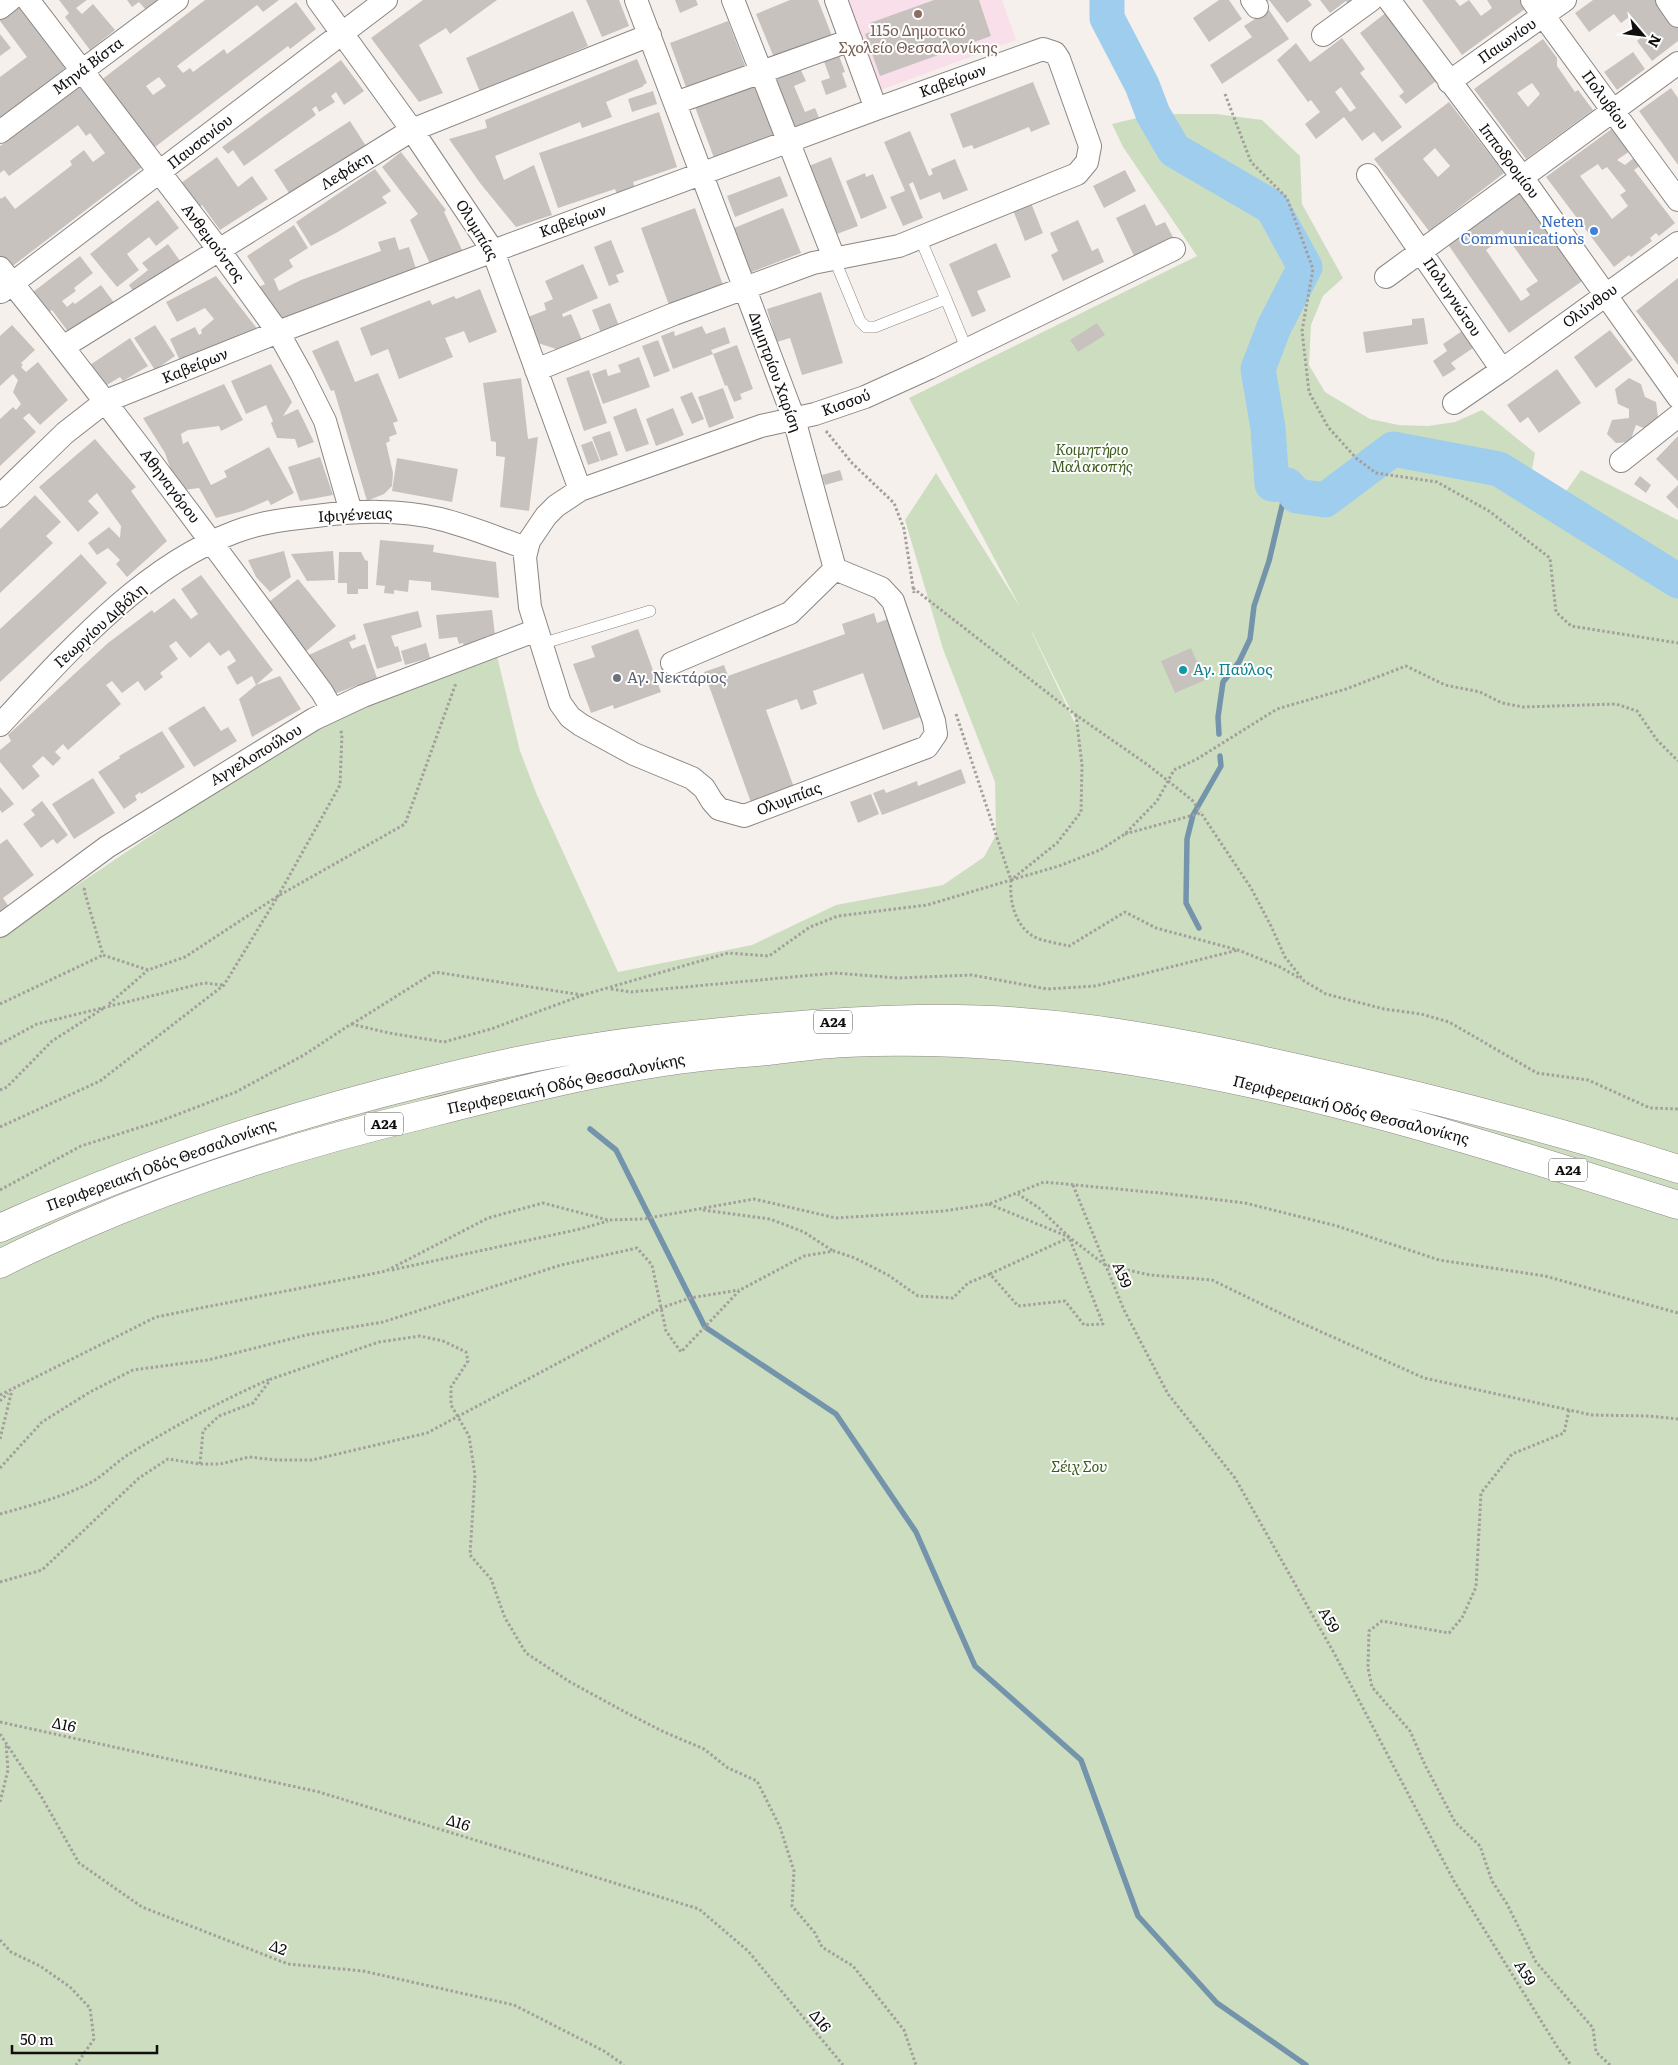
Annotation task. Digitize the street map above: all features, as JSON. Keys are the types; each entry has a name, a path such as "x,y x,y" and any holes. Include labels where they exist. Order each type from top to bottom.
{"highway":[{"name":"Περιφερειακή Οδός Θεσσαλονίκης","path":"0,1228 70,1197 216,1142 323,1108 460,1073 584,1049 656,1038 797,1025 892,1019 940,1018 1042,1023 1089,1028 1198,1048 1441,1100 1678,1169"},
{"name":"Περιφερειακή Οδός Θεσσαλονίκης","path":"0,1264 141,1201 233,1168 367,1128 520,1090 664,1062 844,1043 951,1043 1012,1046 1089,1055 1228,1078 1289,1091 1431,1130 1542,1162 1678,1205"}],"street":[{"path":"0,8 10,0"},
{"name":"Ανθεμούντος","path":"28,0 219,250 278,332 325,421 351,512"},
{"name":"Μηνά Βίστα","path":"0,132 177,0"},
{"name":"Ολυμπίας","path":"318,0 412,130 493,251 580,490"},
{"name":"Παυσανίου","path":"4,281 160,173 386,0"},
{"name":"Δημητρίου Χαρίση","path":"636,0 744,288 804,416 835,570"},
{"path":"836,0 876,109"},
{"path":"1323,35 1372,0"},
{"name":"Ιπποδρομίου","path":"1389,0 1522,177 1678,397"},
{"name":"Παιωνίου","path":"1449,82 1538,8 1565,0"},
{"path":"1667,0 1678,16"},
{"path":"740,2 760,71 834,258"},
{"name":"Πολυβίου","path":"1538,8 1678,200"},
{"name":"Λεφάκη","path":"63,347 412,130 650,34"},
{"path":"675,102 851,40"},
{"name":"Καβείρων","path":"0,496 65,433 106,401 278,332 876,109 1043,49 1055,53 1059,59 1089,140 1091,151 1087,162 1077,174 920,238"},
{"path":"1386,277 1678,63"},
{"name":"Πολυγνώτου","path":"1368,175 1502,370"},
{"path":"536,370 744,288 813,263 887,250 920,238"},
{"name":"Ολύνθου","path":"1502,370 1678,243"},
{"name":"Κισσού","path":"526,548 546,516 556,506 580,490 753,428 841,406 886,388 1174,249"},
{"name":"Αθηναγόρου","path":"4,281 63,347 106,401 212,542 316,684 332,709"},
{"path":"1454,403 1502,370"},
{"path":"1621,461 1678,416"},
{"name":"Ιφιγένειας","path":"212,542 247,528 274,522 351,512 397,512 438,518 526,548"},
{"name":"Γεωργίου Διβόλη","path":"0,725 61,660 112,611 179,559 212,542"},
{"name":"Ολυμπίας","path":"526,548 525,565 528,593 539,637 560,703 570,717 634,754 692,778 704,788 719,809 744,816 927,747 936,734 934,721 893,601 881,588 835,570"},
{"path":"672,663 790,614 835,570"},
{"name":"Αγγελοπούλου","path":"0,926 89,859 162,812 332,709 539,637"}],"lane":[{"path":"920,238 967,350"},
{"path":"834,258 860,321 866,327 875,327 946,299"},
{"path":"539,637 650,611"}],"path":[{"path":"1225,94 1251,162 1286,198 1313,269 1302,331 1309,392 1328,427 1356,458 1376,473 1437,482 1489,511 1550,558 1556,612 1571,626 1678,643"},
{"path":"804,416 828,434 852,463 894,503 904,529 912,588 915,597"},
{"path":"912,588 1076,715 1192,800 1251,888 1285,957 1304,981"},
{"path":"351,1024 389,1034 444,1042 490,1030 583,995 728,954 770,956 810,927 838,916 927,905 1059,866 1100,850 1124,834 1157,801 1174,770 1197,759 1277,709 1346,689 1406,666 1445,685 1480,692 1502,703 1524,707 1616,704 1637,711 1657,740 1678,761"},
{"path":"0,1090 7,1087 52,1041 108,1006 148,970 184,957 278,896 405,824 458,677"},
{"path":"953,706 1011,880 1010,892 1016,921 1037,938 1070,946 1125,912 1156,928 1238,950 1280,967 1326,994 1384,1010 1421,1014 1449,1022 1536,1074 1588,1080 1650,1108 1678,1109"},
{"path":"0,1127 100,1081 224,985 278,896 340,785 342,734 332,709"},
{"path":"1011,880 1057,843 1081,812 1082,765 1076,715"},
{"path":"1124,834 1201,813"},
{"path":"89,859 96,870 84,890 103,955"},
{"path":"608,988 630,992 835,973 898,978 972,975 1047,988 1095,986 1238,950"},
{"path":"0,1004 103,955 148,970"},
{"path":"0,1190 80,1146 163,1120 236,1092 304,1055 435,972 583,995"},
{"path":"0,1044 37,1024 204,983 224,985"},
{"path":"0,1395 156,1318 580,1229 608,1220 643,1219 754,1199 836,1218 944,1211 989,1204 1044,1182 1245,1203 1337,1226 1439,1260 1545,1276 1678,1313"},
{"name":"Α59","path":"1073,1185 1124,1310 1168,1394 1235,1478 1334,1653 1454,1881 1558,2048 1571,2065"},
{"path":"1018,1194 1039,1208 1069,1238 1105,1265 1150,1275 1212,1280 1286,1316 1424,1378 1592,1415 1648,1416 1678,1419"},
{"path":"386,1271 488,1218 544,1203 608,1220"},
{"path":"989,1204 1069,1238 1103,1324 1084,1325 1065,1301 1018,1306 990,1274"},
{"path":"699,1209 770,1219 804,1232 834,1251 863,1262 888,1275 918,1296 953,1298 968,1283 1069,1238"},
{"path":"0,1468 42,1422 90,1392 133,1370 208,1360 306,1335 383,1322 561,1266 637,1248 652,1265 666,1331 681,1352 740,1290 804,1256 834,1251"},
{"path":"0,1582 42,1570 139,1478 168,1459 200,1464 220,1464 249,1457 276,1460 312,1460 427,1434 662,1308 690,1298 740,1290"},
{"path":"0,1514 48,1500 88,1485 124,1457 161,1435 231,1396 271,1379 380,1342 420,1336 443,1341 466,1352 468,1360 451,1387 451,1406 469,1436 475,1475 470,1555 491,1579 505,1618 526,1653 570,1682 664,1732 704,1749 728,1768 758,1781 780,1827 794,1871 792,1906 814,1933 822,1947 853,1966 904,2030 916,2065"},
{"path":"200,1464 203,1431 219,1416 253,1403 271,1379"},
{"path":"0,1401 12,1389"},
{"path":"0,1439 12,1389"},
{"path":"1570,1410 1564,1433 1512,1454 1481,1493 1476,1587 1462,1618 1449,1633 1382,1621 1369,1631 1368,1668 1372,1687 1410,1731 1424,1765 1455,1822 1480,1846 1492,1881 1507,1904 1536,1962 1593,2028 1596,2052 1610,2065"},
{"name":"Δ16","path":"0,1722 319,1792 699,1909 748,1951 843,2065"},
{"path":"0,1734 6,1744 8,1770 0,1802"},
{"name":"Δ2","path":"0,1734 41,1796 79,1863 142,1907 288,1964 362,1971 514,2005 604,2051 624,2065"},
{"path":"0,1940 11,1952 40,1966 70,1988 90,2008 94,2039 76,2065"}],"shaded area":[{"path":"845,0 1002,0 1016,40 878,91"}],"green space":[{"name":"Σέιχ Σου","path":"1153,114 1217,114 1262,120 1300,156 1302,204 1343,278 1323,296 1311,325 1309,365 1325,392 1370,419 1399,425 1428,426 1455,422 1482,410 1535,453 1531,475 1552,511 1581,470 1678,520 1678,2065 0,2065 0,937 257,764 350,711 413,690 451,673 497,656 520,751 537,795 618,972 752,945 836,905 943,885 984,857 996,835 995,782 943,649 905,520 936,473 1020,607 909,398 1197,256 1123,147 1112,124","holes":["1032,632 1079,727 1074,721"]}],"building":[{"path":"59,0 87,0 76,8 82,14 93,4 115,30 90,50 65,17 69,13"},
{"path":"127,0 159,0 146,10 139,2 132,7"},
{"path":"205,0 279,0 263,12 257,5 177,66 183,73 190,68 193,72 224,49 227,54 296,2 316,29 290,49 288,46 151,150 100,81","holes":["159,77 166,86 153,95 146,86"]},
{"path":"423,0 497,0 450,34 446,28 419,45 443,93 419,102 371,38"},
{"path":"586,0 619,0 629,26 602,37"},
{"path":"675,0 696,0 698,5 680,13"},
{"path":"790,0 818,0 832,36 775,60 756,14"},
{"path":"934,0 979,0 991,36 880,76 865,34 873,31 870,23"},
{"path":"1219,0 1229,0 1242,19 1209,42 1193,18"},
{"path":"1269,0 1308,0 1312,5 1287,23"},
{"path":"1320,0 1354,0 1348,4 1346,1 1330,13"},
{"path":"1422,0 1455,0 1460,6 1469,0 1481,16 1492,8 1487,0 1525,0 1529,6 1462,55"},
{"path":"1593,0 1660,0 1678,24 1678,41 1652,61 1637,41 1643,36 1629,17 1621,23 1614,14 1589,32 1575,13"},
{"path":"24,1 71,64 0,118 0,77 27,57 0,21 0,18"},
{"path":"1392,8 1436,81 1406,104 1399,96 1404,92 1360,33"},
{"path":"1269,10 1289,39 1222,84 1210,65 1252,37 1244,26"},
{"path":"573,11 588,46 480,92 466,58"},
{"path":"728,21 746,68 687,90 670,43"},
{"path":"0,34 11,48 0,56"},
{"path":"1342,38 1365,69 1360,73 1402,127 1382,142 1374,132 1362,141 1344,117 1316,139 1305,124 1320,112 1311,100 1308,102 1277,60 1296,43 1310,62","holes":["1341,87 1356,108 1350,112 1335,92"]},
{"path":"1543,39 1557,58 1557,66 1575,92 1578,90 1593,110 1526,159 1474,89","holes":["1532,83 1540,94 1528,107 1517,93"]},
{"path":"837,50 845,72 842,73 847,87 826,95 821,81 830,78 822,56"},
{"path":"1633,52 1645,69 1617,90 1604,72"},
{"path":"637,59 647,83 606,102 612,117 582,128 580,122 495,156 504,180 534,165 552,215 516,227 480,183 449,139 487,128 485,120"},
{"path":"341,60 364,91 344,105 336,92 331,96 335,102 319,112 316,106 312,109 316,115 244,166 233,150 228,154 222,147"},
{"path":"798,64 806,81 794,86 805,112 815,108 820,120 796,131 772,76"},
{"path":"1033,82 1050,124 1031,132 1029,127 974,149 972,145 963,148 950,114"},
{"path":"85,83 146,164 10,268 0,256 0,197 1,199 5,196 15,209 72,165 70,161 84,150 93,162 105,153 90,133 86,136 78,125 9,176 4,170 0,173 0,146"},
{"path":"755,85 774,136 714,158 695,107"},
{"path":"1671,88 1678,98 1678,165 1639,111"},
{"path":"653,91 657,104 632,112 628,99"},
{"path":"1449,102 1504,173 1429,231 1374,159","holes":["1435,148 1450,166 1438,177 1423,159"]},
{"path":"659,112 677,167 633,182 635,188 617,194 615,189 558,208 539,153"},
{"path":"350,121 366,146 291,196 274,170"},
{"path":"1613,128 1630,151 1617,160 1625,165 1640,153 1646,161 1634,170 1675,223 1659,236 1656,233 1650,238 1652,241 1614,267 1546,177","holes":["1598,164 1602,170 1607,167 1626,191 1620,195 1628,206 1612,219 1580,176"]},
{"path":"910,131 929,176 933,174 931,169 955,159 968,190 943,200 940,192 920,200 913,182 909,184 923,218 903,226 890,197 905,191 884,142"},
{"path":"401,152 446,210 444,212 463,252 431,266 410,220 418,214 382,167"},
{"path":"217,157 238,187 252,176 268,199 220,230 202,205 199,208 181,183"},
{"path":"831,157 858,226 837,234 809,166"},
{"path":"375,169 391,191 382,197 387,203 311,246 296,222"},
{"path":"1125,170 1136,191 1104,208 1093,186"},
{"path":"865,173 866,177 873,174 887,208 861,219 846,181"},
{"path":"780,176 788,196 735,217 727,196"},
{"path":"1526,188 1588,277 1509,333 1447,243","holes":["1502,230 1538,281 1526,289 1530,295 1521,301 1486,250 1501,239 1497,234"]},
{"path":"158,200 179,228 156,246 149,237 127,254 139,270 117,287 90,254"},
{"path":"1031,203 1043,233 1025,241 1013,210"},
{"path":"1145,204 1156,226 1165,222 1173,237 1134,256 1116,218"},
{"path":"695,208 723,285 669,305 641,228"},
{"path":"783,208 801,253 749,273 734,228"},
{"path":"1078,220 1092,251 1098,248 1104,262 1063,281 1051,255 1058,251 1050,233"},
{"path":"294,225 308,248 289,260 293,267 274,279 279,291 301,280 381,251 378,242 395,237 399,250 409,247 417,272 342,298 341,296 280,319 257,288 265,284 247,256"},
{"path":"611,240 624,272 616,275 619,282 609,286 594,247"},
{"path":"996,243 1011,277 977,291 986,311 972,317 949,264"},
{"path":"168,244 183,265 137,297 129,285 148,270 142,263"},
{"path":"80,256 93,273 74,288 76,291 62,301 67,307 73,302 75,304 101,285 115,304 95,319 92,315 69,333 52,310 48,313 33,292"},
{"path":"583,264 598,298 562,314 563,317 571,314 584,345 565,352 535,342 528,317 546,310 544,303 553,299 545,281"},
{"path":"216,276 259,331 182,365 170,339 195,327 199,335 202,333 201,330 214,319 205,308 177,322 166,302"},
{"path":"1678,278 1678,365 1636,311"},
{"path":"480,289 497,332 469,343 464,331 445,338 453,357 399,379 388,349 371,356 360,328 430,300 432,305 454,296 456,299"},
{"path":"821,292 843,363 802,375 790,338 777,342 767,309"},
{"path":"610,303 619,326 601,333 592,310"},
{"path":"1424,318 1428,344 1366,353 1363,332 1412,325 1412,319"},
{"path":"1097,323 1105,335 1078,352 1070,340"},
{"path":"12,325 35,350 21,363 23,365 21,367 26,372 38,362 68,400 40,425 29,413 23,418 36,432 0,466 0,419 13,407 16,410 21,404 13,392 18,380 13,374 0,386 0,336"},
{"path":"155,325 175,356 155,370 134,338"},
{"path":"702,326 706,334 725,327 730,343 711,350 713,354 673,369 661,336 674,331 675,336"},
{"path":"1468,327 1479,344 1451,363 1456,369 1443,377 1433,361 1447,351 1443,344"},
{"path":"1610,330 1633,360 1596,388 1574,357"},
{"path":"130,338 148,366 123,381 120,377 99,390 84,369"},
{"path":"338,340 355,382 378,373 398,421 393,423 397,434 389,437 390,441 386,443 393,473 392,486 384,494 367,501 334,390 331,391 312,351"},
{"path":"658,340 670,371 654,377 642,346"},
{"path":"737,345 753,389 740,394 742,399 734,402 727,385 725,386 713,354"},
{"path":"639,357 650,387 603,404 592,374 606,369 608,376 621,372 618,365"},
{"path":"271,364 292,402 283,416 298,409 314,442 298,448 295,439 277,438 271,423 273,421 266,405 246,414 231,381"},
{"path":"1557,369 1581,403 1539,433 1528,417 1520,423 1507,405"},
{"path":"589,370 607,423 584,431 566,378"},
{"path":"521,378 528,439 538,437 529,511 500,507 505,457 496,456 496,442 491,441 483,383"},
{"path":"1629,378 1641,384 1645,397 1656,402 1658,417 1644,428 1636,425 1630,442 1616,443 1607,434 1612,420 1629,418 1629,409 1618,404 1615,389"},
{"path":"224,384 243,420 221,431 219,426 188,430 181,434 183,444 188,441 211,485 227,477 224,471 269,447 294,493 271,505 268,500 243,511 216,518 199,488 184,490 175,482 165,453 143,418"},
{"path":"723,388 734,418 709,428 698,397"},
{"path":"692,392 704,419 692,424 680,397"},
{"path":"636,408 649,444 626,452 613,417"},
{"path":"673,408 684,435 656,446 646,419"},
{"path":"610,431 618,455 601,461 592,437"},
{"path":"1678,436 1678,481 1656,459"},
{"path":"95,439 136,487 131,491 167,541 127,577 116,564 120,560 108,548 97,555 88,543 109,527 120,538 121,526 97,493 88,501 99,513 78,532 39,487"},
{"path":"592,441 600,461 588,465 581,445"},
{"path":"320,457 333,495 300,501 288,467"},
{"path":"397,458 458,469 452,502 392,491"},
{"path":"840,470 843,480 825,485 822,475"},
{"path":"1640,476 1651,485 1646,493 1634,484"},
{"path":"1678,485 1678,509 1666,497"},
{"path":"35,495 61,522 46,536 53,543 0,593 0,529"},
{"path":"380,540 434,545 433,552 496,562 499,598 431,590 431,582 409,580 408,592 394,590 394,594 384,593 385,586 376,585"},
{"path":"284,551 291,577 270,592 256,577 248,560"},
{"path":"333,551 335,580 307,581 291,554"},
{"path":"339,552 361,552 365,560 368,561 368,589 358,589 358,594 347,594 347,583 338,583"},
{"path":"81,554 107,583 0,682 0,629"},
{"path":"201,575 273,670 256,685 252,676 237,685 227,667 236,661 229,650 220,656 209,642 190,658 176,641 169,646 178,659 160,673 163,677 145,691 138,681 122,693 112,681 106,685 121,704 68,750 63,744 55,752 61,758 53,766 43,756 32,766 40,776 23,790 0,762 0,750 11,741 8,735 108,643 152,610 154,613 174,598 191,619 198,614 181,589"},
{"path":"298,579 336,626 304,653 265,605"},
{"path":"492,610 495,635 486,636 487,638 479,639 480,642 464,647 463,643 459,644 457,637 439,639 436,615"},
{"path":"418,611 422,627 391,636 395,647 398,646 402,661 377,669 363,624"},
{"path":"874,613 877,623 893,617 916,680 908,683 920,717 883,730 863,673 813,691 817,704 801,710 797,699 766,710 796,793 753,808 704,672 724,665 728,676 845,634 842,624"},
{"name":"Αγ. Νεκτάριος","path":"638,629 661,692 614,709 613,705 591,713 573,664 595,657 591,646"},
{"path":"355,634 356,639 349,642 352,649 365,644 377,678 329,696 302,658"},
{"path":"426,643 430,658 405,665 401,651"},
{"name":"Αγ. Παύλος","path":"1191,648 1205,680 1175,693 1161,661"},
{"path":"280,676 301,709 252,737 239,699 256,685"},
{"path":"204,706 221,731 228,727 237,741 194,767 168,728"},
{"path":"162,731 185,767 141,794 140,792 135,796 137,800 124,809 98,772 120,758 119,756"},
{"path":"961,769 966,783 882,815 873,793 884,789 886,793 917,781 918,786"},
{"path":"93,778 115,813 74,839 52,804"},
{"path":"0,787 14,804 2,813 0,810"},
{"path":"871,794 879,814 858,823 850,802"},
{"path":"42,801 68,835 57,844 53,839 41,848 23,824 35,815 31,810"},
{"path":"7,839 34,875 3,898 9,907 0,914 0,844"}],"waterway":[{"path":"1107,0 1107,18 1142,85 1153,114 1174,150 1272,207 1305,267 1274,327 1258,369 1268,428 1272,484 1287,485 1297,496 1325,500 1393,449 1499,469 1678,581"},
{"path":"1219,734 1218,717 1223,682 1239,662 1250,639 1254,606 1269,561 1287,485"},
{"path":"1199,928 1186,903 1187,839 1193,815 1221,766 1220,756"},
{"path":"590,1129 616,1150 705,1327 836,1414 916,1532 975,1666 1081,1760 1138,1916 1217,2003 1306,2065"}],"place":[{"name":"115o Δημοτικό Σχολείο Θεσσαλονίκης","path":"918,14"},
{"name":"Neten Communications","path":"1594,231"},
{"name":"Αγ. Παύλος","path":"1183,670"},
{"name":"Αγ. Νεκτάριος","path":"617,678"}],"park label":[{"name":"Κοιμητήριο Μαλακοπής","path":"1092,458"}]}
